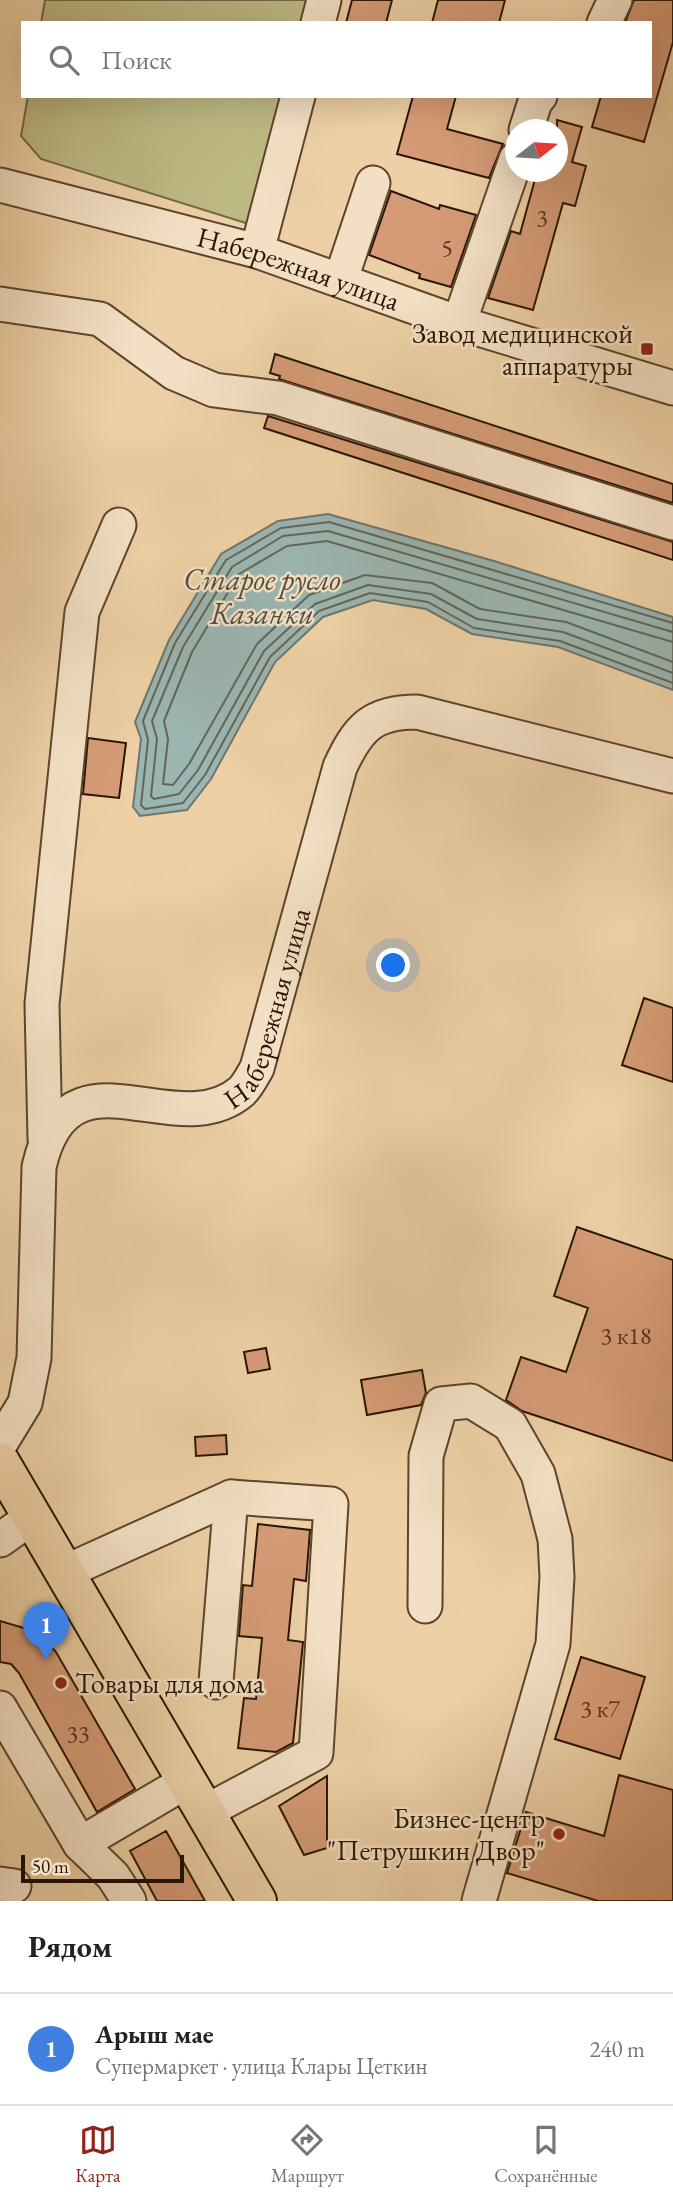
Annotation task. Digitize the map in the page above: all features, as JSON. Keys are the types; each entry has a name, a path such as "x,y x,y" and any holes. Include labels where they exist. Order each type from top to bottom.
{"main road":[{"path":"0,1462 259,1900"}],"street":[{"path":"319,21 324,0"},
{"path":"605,21 615,0"},
{"path":"257,251 297,98"},
{"path":"531,119 539,98"},
{"path":"459,323 508,182"},
{"path":"341,279 373,183"},
{"name":"Набережная улица","path":"0,185 257,251 459,323 673,388"},
{"path":"0,304 100,319 174,373 214,390 278,398 673,523"},
{"path":"46,1139 43,1004 82,612 119,525"},
{"name":"Набережная улица","path":"0,1444 25,1404 34,1358 39,1167 46,1139 58,1121 79,1105 104,1099 191,1107 222,1102 243,1090 257,1068 340,767 354,738 370,723 393,712 417,712 673,776"},
{"path":"425,1606 426,1456 441,1404 471,1401 510,1425 538,1474 555,1539 557,1577 553,1644 479,1901"},
{"path":"216,1682 231,1497"},
{"path":"65,1572 231,1497 331,1504 316,1753 196,1797 80,1844"},
{"path":"0,1541 32,1517"},
{"path":"0,1708 80,1844 113,1876 129,1901"}],"shaded area":[{"path":"45,0 311,0 306,21 41,21"},
{"path":"28,98 285,98 252,225 41,159 21,136"}],"water":[{"name":"Старое русло Казанки","path":"328,514 494,561 673,617 673,690 558,647 472,634 426,609 373,600 323,617 275,662 211,779 187,810 140,816 133,807 141,739 135,722 169,640 221,554 278,521"}],"building":[{"path":"352,0 392,0 387,21 347,21"},
{"path":"438,0 505,0 500,21 433,21"},
{"path":"634,0 673,0 673,42 644,142 592,127 600,98 652,98 652,21 626,21"},
{"path":"412,98 455,98 447,129 503,144 489,178 397,154"},
{"path":"568,123 582,127 572,162 586,166 575,206 563,203 533,310 488,298 511,231 520,234 534,182 568,182"},
{"path":"391,191 439,209 440,205 476,215 451,287 419,278 420,274 369,255"},
{"path":"275,354 673,484 673,503 279,379 280,376 270,373"},
{"path":"268,416 673,542 673,560 264,428"},
{"path":"88,738 126,743 119,798 83,794"},
{"path":"644,998 673,1008 673,1082 622,1065"},
{"path":"577,1227 673,1260 673,1461 522,1411 506,1400 521,1357 566,1372 588,1308 554,1296"},
{"path":"266,1348 270,1369 248,1373 244,1352"},
{"path":"422,1370 426,1393 421,1405 367,1415 361,1380"},
{"path":"226,1435 227,1454 196,1456 195,1437"},
{"path":"258,1524 310,1530 306,1581 294,1579 288,1640 303,1642 293,1743 276,1752 238,1748 244,1698 256,1699 262,1638 239,1636 243,1585 252,1586"},
{"path":"0,1621 37,1632 56,1652 135,1789 97,1812 19,1673 11,1664 0,1662"},
{"path":"581,1657 645,1677 620,1759 555,1739"},
{"name":"Бизнес-центр \"Петрушкин Двор\"","path":"619,1775 673,1790 673,1901 598,1901 507,1873 526,1812 604,1836"},
{"path":"327,1776 327,1848 304,1855 279,1806"},
{"path":"166,1831 205,1901 157,1901 130,1851"}],"place":[{"name":"Завод медицинской аппаратуры","path":"647,349"},
{"name":"Арыш мае","path":"46,1660"},
{"name":"Товары для дома","path":"61,1683"},
{"name":"Бизнес-центр \"Петрушкин Двор\"","path":"559,1834"}]}
